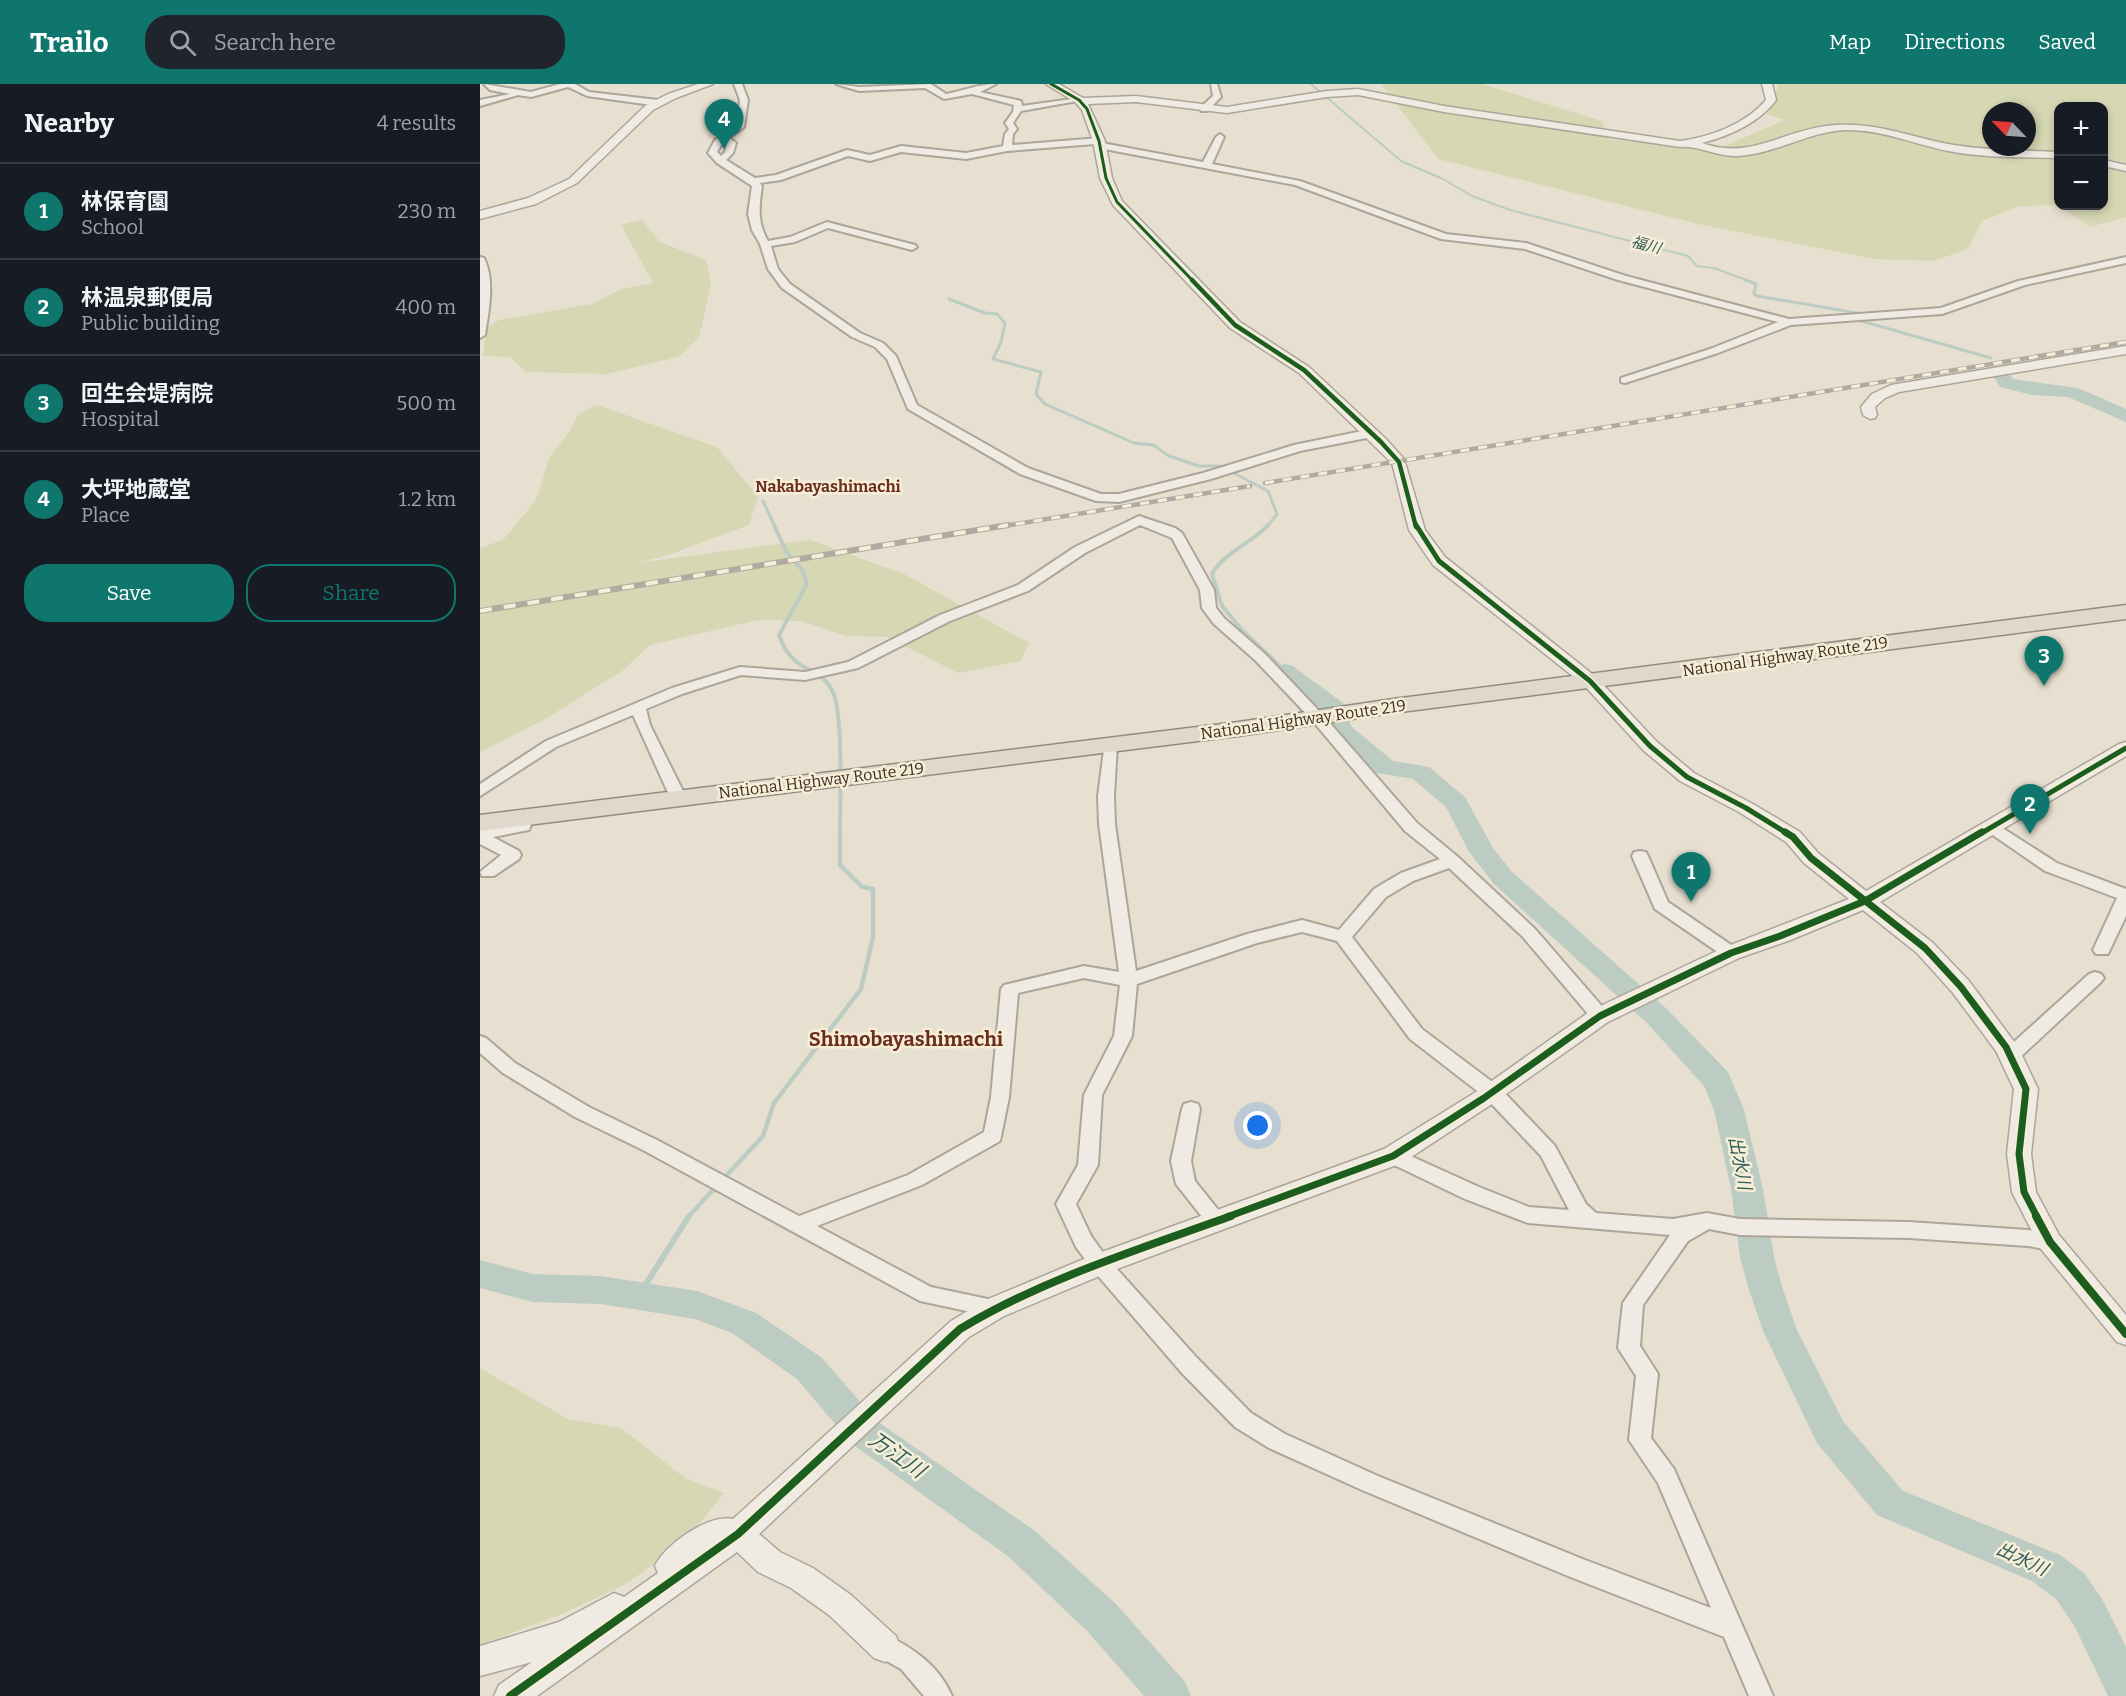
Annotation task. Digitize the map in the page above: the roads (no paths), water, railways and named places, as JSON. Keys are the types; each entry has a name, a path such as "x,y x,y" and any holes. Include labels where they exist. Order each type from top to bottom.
{"highway":[{"name":"National Highway Route 219","path":"480,823 1110,745 2126,612"}],"street":[{"path":"488,84 493,88 521,94 539,94 569,84 587,94 658,103"},
{"path":"480,215 532,201 573,181 649,108 708,84"},
{"path":"738,84 744,100 740,117 741,124 723,138 732,143 732,147 720,161 754,181 778,178 847,153 870,158 901,149 966,156 1007,148 1068,142 1099,143 1297,183 1444,237 1526,246 1622,278 1789,322"},
{"path":"840,84 859,89 927,85 944,97 972,92 992,84"},
{"path":"1051,84 1080,100 1087,109 1099,143 1106,178 1117,202 1235,325 1304,370 1372,433 1399,462 1417,530 1430,552 1448,569 1590,681 1650,746 1687,777 1746,808 1792,837 1811,858 1925,948 1961,987 2006,1047 2026,1089 2019,1154 2024,1192 2050,1242 2126,1334"},
{"path":"1019,109 1080,100 1136,99 1227,111 1313,96 1358,92 1444,110 1635,138 1690,143 1705,140 1762,111 1771,100 1767,84"},
{"path":"1204,109 1217,97 1214,86"},
{"path":"972,92 1018,103 1019,109 1016,116 1009,123 1013,129 1009,134 1007,148"},
{"path":"480,103 521,94"},
{"path":"1690,143 1712,152 1743,154 1823,130 1847,127 1960,150 2054,155"},
{"path":"1206,166 1220,137"},
{"path":"2108,164 2126,168"},
{"path":"754,181 758,191 753,214 757,230 765,244 772,269 786,286 856,335 879,345 892,358 912,407 1024,471 1100,498 1119,498 1207,476 1298,448 1372,433"},
{"path":"765,244 792,240 827,225 912,247"},
{"path":"480,260 483,267 483,293 480,335"},
{"path":"1625,380 1714,351 1789,322 1942,311 2022,283 2126,260"},
{"path":"1870,415 1868,406 1872,400 1896,388 2126,350"},
{"path":"480,791 551,744 677,691 740,671 805,676 853,666 945,618 1023,588 1080,550 1139,520 1170,531 1177,536 1207,590 1209,608 1219,621 1260,657 1317,717 1411,827 1452,861 1529,933 1600,1016"},
{"path":"638,708 643,725 678,797"},
{"path":"1110,745 1106,796 1107,824 1129,980 1123,1036 1093,1095 1088,1165 1066,1204 1083,1241 1189,1365 1243,1420 1277,1441 1392,1492 1576,1568 1732,1628"},
{"path":"510,1696 744,1528 960,1329 995,1308 1101,1264 1393,1156 1492,1092 1600,1016 1731,953 1865,901 2126,748"},
{"path":"480,836 523,826 526,817"},
{"path":"1993,827 2051,867 2126,896 2102,950"},
{"path":"480,836 513,855 488,872"},
{"path":"1640,856 1661,905 1731,953"},
{"path":"1343,937 1380,893 1407,878 1452,861"},
{"path":"797,1225 915,1180 993,1136 1000,1097 1010,989 1084,972 1129,980 1253,938 1302,926 1343,937 1416,1034 1492,1092 1548,1151 1579,1210 1593,1222"},
{"path":"2010,1056 2095,978"},
{"path":"480,1043 509,1068 582,1112 650,1145 927,1295 995,1308"},
{"path":"1191,1109 1181,1161 1186,1184 1217,1221"},
{"path":"1393,1156 1472,1193 1528,1215 1673,1227 1707,1221 1740,1227 1908,1230 2028,1238 2050,1242"},
{"path":"1707,1221 1681,1235 1634,1303 1629,1348 1647,1374 1640,1440 1666,1476 1761,1696"},
{"path":"744,1528 769,1562 802,1578 840,1605 885,1647 910,1660 940,1696"},
{"path":"480,1661 527,1649 565,1634 609,1611 714,1532 744,1528"}],"waterway":[{"name":"福川","path":"1311,84 1401,161 1443,179 1472,196 1510,210 1688,256 1697,266 1714,268 1749,281"},
{"name":"福川","path":"1745,280 1756,284 1754,294 1757,296 1857,313 1858,320 1991,358"},
{"path":"949,299 985,313 997,314 1005,323 1001,342 993,359 1041,372 1036,394 1045,404 1134,443 1153,445 1169,456 1199,466 1220,466 1268,491 1277,514 1267,527"},
{"name":"福川","path":"2000,373 2007,383 2032,389 2071,392 2126,416"},
{"path":"763,501 775,527"},
{"path":"688,1217 763,1136 774,1103 861,989 873,937 873,889 862,887 840,865 840,759 836,701 827,682 791,657 784,648 779,635 807,584 803,571 786,551 774,525"},
{"path":"1268,525 1223,560 1212,574 1222,606 1242,630 1285,671"},
{"name":"出水川","path":"1285,671 1335,708 1340,729 1386,768 1420,772 1456,803 1482,852 1503,878 1658,1017 1717,1080 1729,1110 1747,1189 1757,1257 1765,1287 1780,1331 1830,1432 1890,1503 2046,1568 2070,1586 2088,1612 2126,1690"},
{"path":"639,1295 689,1216"},
{"name":"万江川","path":"480,1274 533,1288 601,1290 697,1305 744,1323 809,1368 864,1432 1022,1544 1102,1618 1171,1696"}],"railway":[{"path":"1265,483 2126,342"},
{"path":"998,527 1250,486"},
{"path":"480,611 1008,525"}],"place":[{"name":"大坪地蔵堂","path":"724,149"},
{"name":"回生会堤病院","path":"2044,686"},
{"name":"林温泉郵便局","path":"2030,834"},
{"name":"林保育園","path":"1691,902"}],"district":[{"name":"Nakabayashimachi","path":"828,486"},
{"name":"Shimobayashimachi","path":"906,1039"}]}
